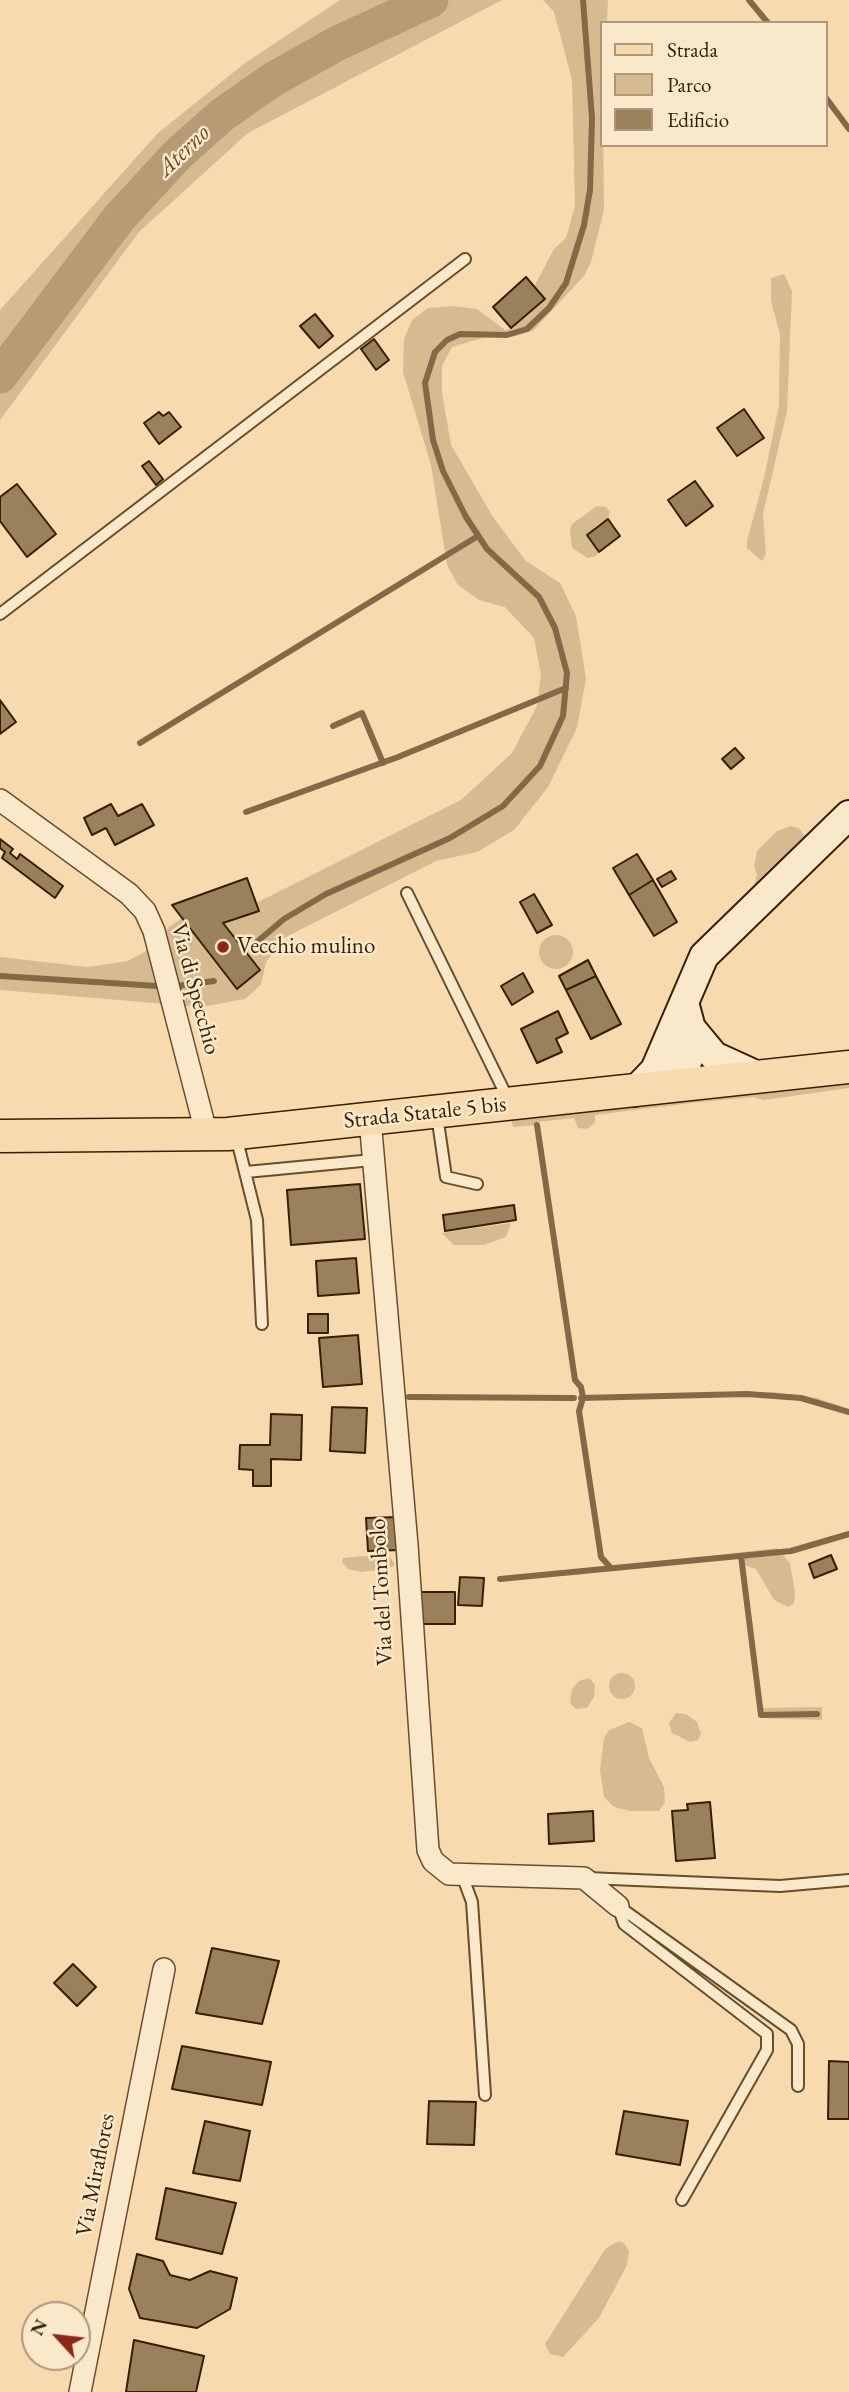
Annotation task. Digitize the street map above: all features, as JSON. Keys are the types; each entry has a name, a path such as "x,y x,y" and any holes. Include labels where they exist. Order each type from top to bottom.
{"main road":[{"path":"676,1087 665,1070 682,1024 696,970 712,946 849,815"},
{"path":"682,1024 714,1056 760,1077"},
{"path":"634,1092 650,1077 682,1024"},
{"name":"Strada Statale 5 bis","path":"0,1136 222,1135 849,1067"}],"street":[{"name":"Via di Specchio","path":"0,800 129,894 145,911 222,1135"},
{"name":"Via del Tombolo","path":"370,1119 407,1545 425,1839 433,1861 441,1870 462,1875 584,1878"},
{"path":"584,1878 618,1906"},
{"name":"Via Miraflores","path":"80,2392 164,1969"}],"lane":[{"path":"0,614 465,259"},
{"path":"407,893 511,1105"},
{"path":"436,1112 446,1177 477,1184"},
{"path":"222,1135 246,1172 257,1220 262,1324"},
{"path":"246,1172 362,1161"},
{"path":"462,1875 472,1902 485,2095"},
{"path":"584,1878 619,1877 780,1886 849,1880"},
{"path":"618,1906 791,2031 798,2044 798,2086"},
{"path":"618,1906 624,1924 767,2034 767,2050 682,2200"}],"green space":[{"path":"340,0 502,0 248,133 139,232 0,420 0,310 158,133 245,63"},
{"path":"543,0 608,0 607,21 600,21 600,147 603,147 604,210 591,262 584,276 533,331 515,336 486,337 452,347 442,366 442,393 451,445 493,517 526,561 560,583 576,616 586,679 577,728 548,787 514,830 477,852 436,861 284,938 266,962 261,985 245,999 201,1007 0,990 0,957 88,967 128,961 146,951 169,927 182,918 237,988 260,970 223,923 258,911 256,903 461,800 512,753 537,706 541,675 534,638 505,607 479,600 458,585 447,565 431,465 403,372 404,339 412,320 428,308 453,306 477,309 505,330 511,329 546,300 535,285 554,249 566,238 575,206 572,80 554,12"},
{"path":"784,274 792,291 787,411 763,514 766,554 762,561 747,548 747,541 764,478 779,405 780,334 771,301 771,278"},
{"path":"597,506 606,507 610,512 608,519 596,526 592,536 600,550 596,556 588,558 572,548 570,530 572,524"},
{"path":"791,826 799,828 806,837 754,886 757,851 777,831"},
{"path":"556,935 568,940 573,952 568,964 556,969 544,964 539,952 544,940"},
{"path":"849,1078 849,1088 764,1100 753,1097 595,1115 595,1122 588,1129 578,1128 574,1118 537,1122 575,1379 584,1396 773,1392 817,1398 849,1409 849,1413 803,1399 759,1396 584,1400 580,1411 602,1556 607,1561 601,1560 577,1411 581,1392 574,1381 536,1125 513,1127 510,1115"},
{"path":"511,1223 506,1237 484,1245 454,1245 442,1233"},
{"path":"400,1394 570,1396 574,1398 401,1399"},
{"path":"777,1548 790,1563 795,1593 794,1603 788,1607 774,1600 756,1569 744,1565 762,1708 822,1707 822,1720 759,1718 741,1563 736,1553"},
{"path":"343,1558 391,1558 395,1565 387,1569 361,1572 348,1569 342,1562"},
{"path":"622,1673 631,1677 635,1686 631,1695 622,1699 613,1695 609,1686 613,1677"},
{"path":"589,1678 595,1685 594,1697 587,1708 576,1709 570,1703 572,1689 579,1681"},
{"path":"676,1713 686,1714 697,1722 701,1734 698,1740 690,1742 672,1733 669,1723"},
{"path":"629,1722 642,1728 649,1758 664,1787 665,1802 659,1811 630,1811 614,1807 604,1797 600,1770 604,1738 609,1730"},
{"path":"619,2241 624,2243 629,2251 627,2265 599,2318 563,2357 550,2354 545,2344 606,2248"}],"building":[{"path":"526,277 545,299 511,328 493,307"},
{"path":"315,314 333,336 319,348 300,326"},
{"path":"374,339 389,360 376,370 361,349"},
{"path":"744,409 764,438 737,456 717,428"},
{"path":"159,412 163,416 169,412 181,427 159,444 144,423"},
{"path":"149,461 163,479 156,485 142,466"},
{"path":"695,481 713,506 686,526 668,500"},
{"path":"17,484 56,534 27,557 0,521 0,497"},
{"path":"608,519 620,536 599,552 587,535"},
{"path":"0,700 16,722 0,734"},
{"path":"735,748 744,758 731,769 722,759"},
{"path":"111,804 118,816 142,804 154,825 115,845 106,828 92,835 84,818"},
{"path":"0,839 13,849 10,853 17,859 20,854 63,886 55,898 2,858 5,852 0,848"},
{"path":"637,854 653,880 629,895 613,868"},
{"path":"671,871 676,879 662,887 657,879"},
{"name":"Vecchio mulino","path":"247,878 259,911 223,923 260,970 237,989 172,905"},
{"path":"653,880 677,922 654,936 629,895"},
{"path":"534,894 552,925 537,933 520,902"},
{"path":"588,960 596,976 566,990 559,976"},
{"path":"523,973 533,992 512,1005 501,986"},
{"path":"596,976 621,1024 591,1039 566,990"},
{"path":"558,1011 568,1033 556,1039 562,1052 537,1063 521,1029"},
{"path":"360,1184 365,1239 291,1245 287,1190"},
{"path":"514,1205 516,1220 445,1231 443,1215"},
{"path":"356,1258 359,1293 318,1296 316,1261"},
{"path":"308,1314 328,1314 328,1333 308,1333"},
{"path":"358,1335 362,1384 323,1387 319,1338"},
{"path":"332,1407 367,1408 365,1453 330,1451"},
{"path":"271,1414 302,1415 301,1460 271,1459 271,1486 253,1486 253,1470 239,1469 240,1445 270,1445"},
{"path":"398,1517 400,1550 368,1551 366,1518"},
{"path":"831,1555 837,1569 814,1578 809,1564"},
{"path":"460,1577 484,1578 482,1606 458,1605"},
{"path":"417,1592 455,1592 455,1624 416,1624"},
{"path":"710,1802 715,1858 676,1861 672,1811 688,1810 687,1804"},
{"path":"593,1811 594,1841 549,1844 548,1814"},
{"path":"212,1948 279,1961 262,2024 196,2013"},
{"path":"73,1964 96,1987 77,2006 54,1983"},
{"path":"182,2046 271,2062 262,2105 172,2089"},
{"path":"829,2061 849,2062 849,2119 828,2119"},
{"path":"429,2101 476,2102 474,2145 427,2144"},
{"path":"624,2111 688,2121 680,2165 616,2154"},
{"path":"205,2121 250,2131 240,2181 193,2173"},
{"path":"166,2188 236,2203 222,2254 156,2239"},
{"path":"137,2254 163,2261 170,2275 190,2280 210,2271 237,2278 230,2309 197,2328 140,2318 129,2289"},
{"path":"134,2340 204,2356 196,2392 126,2392"}],"waterway":[{"name":"Aterno","path":"0,376 119,218 178,154 222,115 272,80 338,43 431,0"},
{"path":"258,941 284,919 326,894 450,838 503,806 540,766 563,716 567,673 555,628 539,597 487,549 466,517 443,471 433,440 425,383 435,352 447,340 460,334 507,335 527,329 549,308 566,283 584,225 590,190 592,118 583,0"},
{"path":"749,0 766,21"},
{"path":"828,101 849,129"},
{"path":"140,743 478,536"},
{"path":"246,812 398,757 566,688"},
{"path":"333,726 362,713 383,763"},
{"path":"0,976 158,986"},
{"path":"177,986 214,981"},
{"path":"537,1125 575,1380 581,1387 583,1398 579,1411 601,1557 611,1568"},
{"path":"581,1398 747,1394 801,1398 849,1412"},
{"path":"409,1397 574,1398"},
{"path":"500,1579 791,1551 849,1534"},
{"path":"741,1556 761,1715 817,1714"}],"place":[{"name":"Vecchio mulino","path":"223,947"}]}
